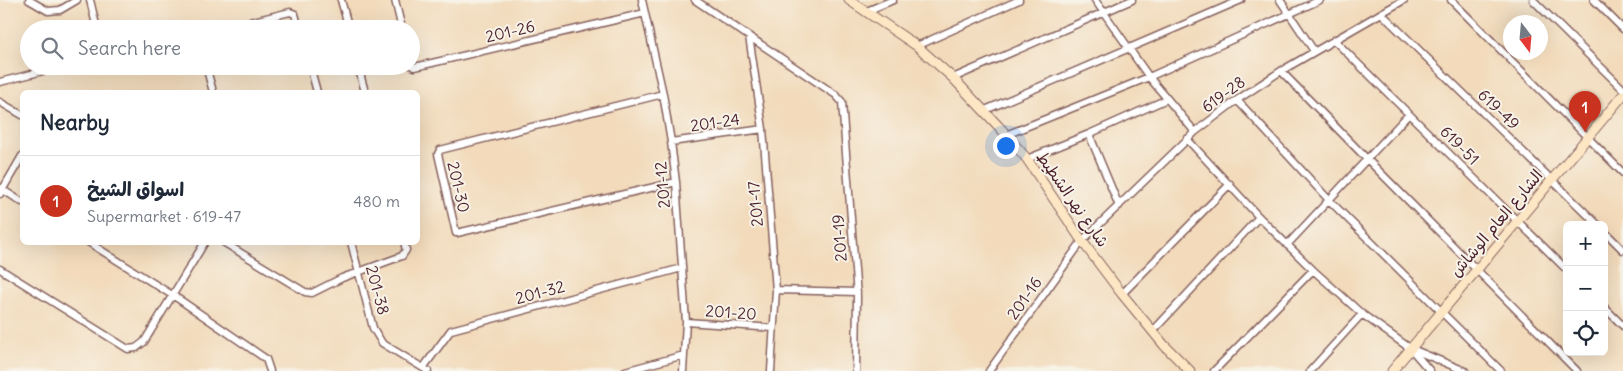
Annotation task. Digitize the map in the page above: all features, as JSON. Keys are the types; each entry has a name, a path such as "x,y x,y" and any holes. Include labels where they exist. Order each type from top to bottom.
{"main road":[{"name":"شارع نهر الشطيط","path":"849,0 917,46 953,78 1006,135 1028,159 1082,241 1122,294 1190,371"},
{"name":"الشارع العام الوشاش","path":"1392,371 1623,95"}],"street":[{"path":"29,0 48,11 60,10 77,0"},
{"path":"90,0 95,20"},
{"path":"341,0 347,20"},
{"path":"394,0 400,20"},
{"name":"201-12","path":"642,0 672,142 686,322 683,371"},
{"path":"695,0 749,36"},
{"path":"867,11 893,0"},
{"path":"917,46 1019,0"},
{"path":"1095,0 1149,77 1195,132"},
{"path":"953,78 1132,0"},
{"path":"982,111 1241,0"},
{"path":"1280,0 1314,51"},
{"path":"1006,135 1149,77 1320,0"},
{"name":"619-28","path":"1082,241 1187,139 1237,100 1314,51 1404,0"},
{"path":"1451,0 1623,173"},
{"path":"1533,0 1623,89"},
{"path":"1594,0 1623,29"},
{"path":"258,20 290,12 295,14 297,20"},
{"name":"201-26","path":"420,66 645,13"},
{"name":"619-49","path":"1382,13 1594,221"},
{"name":"201-19","path":"749,36 836,95 842,102 857,292 856,371"},
{"name":"201-17","path":"749,36 762,129 776,290 771,371"},
{"name":"619-51","path":"1334,40 1563,266"},
{"path":"1281,71 1577,371"},
{"path":"0,82 28,75"},
{"path":"208,75 212,90"},
{"path":"311,75 314,90"},
{"path":"360,75 364,90"},
{"name":"201-30","path":"663,94 440,150 438,154 456,233 676,182"},
{"path":"1028,159 1167,99"},
{"path":"1237,100 1329,200 1502,371"},
{"path":"0,102 20,114"},
{"path":"1287,245 1409,114"},
{"name":"201-24","path":"672,142 762,129"},
{"path":"1089,134 1119,206"},
{"path":"1187,139 1259,217 1313,270 1362,314 1410,349 1430,371"},
{"path":"20,159 1,191 20,201"},
{"path":"1122,294 1230,184"},
{"path":"1153,331 1259,217"},
{"path":"1608,235 1623,250"},
{"name":"201-16","path":"990,371 1082,241"},
{"path":"93,245 172,295 266,359 270,371"},
{"path":"0,269 128,349 136,348 144,342 203,245"},
{"path":"228,245 305,292 312,293 336,280 402,256 406,250 405,245"},
{"name":"201-38","path":"352,245 373,328 382,343 426,370"},
{"name":"201-32","path":"426,370 451,330 682,268"},
{"path":"1214,371 1313,270"},
{"path":"776,290 857,292"},
{"path":"1608,311 1623,326"},
{"path":"1310,371 1362,314"},
{"name":"201-20","path":"686,322 774,328"},
{"path":"1410,349 1465,371"},
{"path":"625,371 684,355"}],"place":[{"name":"اسواق الشيخ","path":"1585,132"}]}
